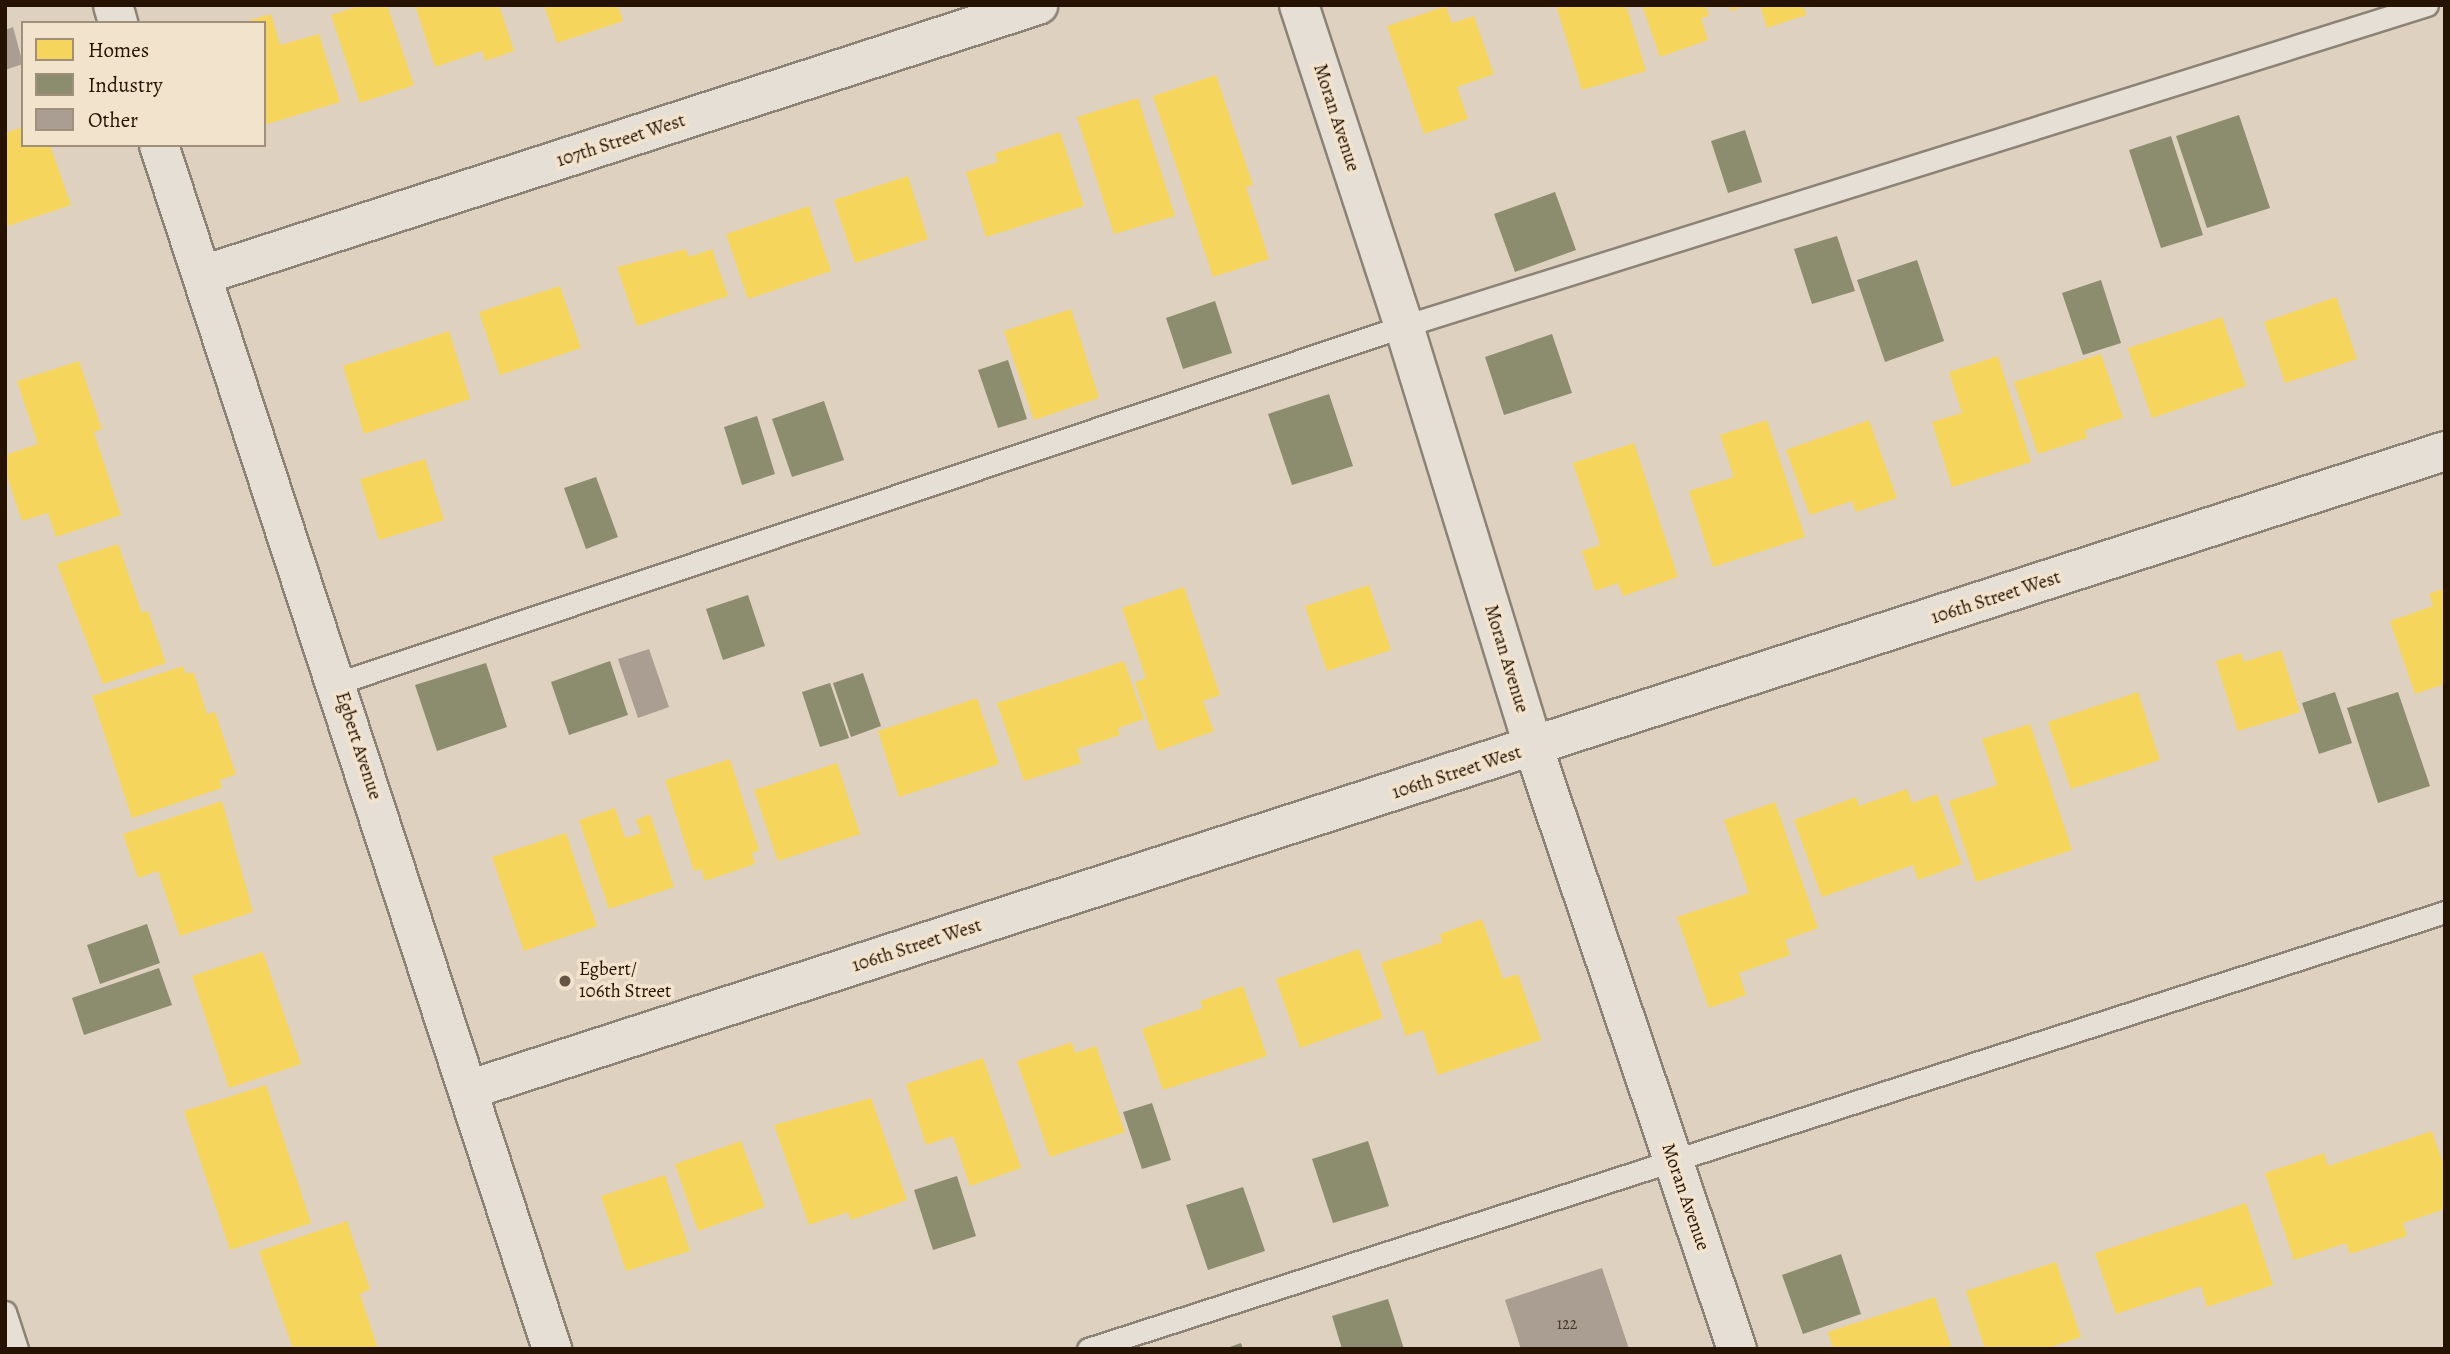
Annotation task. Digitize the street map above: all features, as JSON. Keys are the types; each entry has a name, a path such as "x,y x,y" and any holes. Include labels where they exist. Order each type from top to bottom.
{"street":[{"name":"107th Street West","path":"203,275 1038,5"},
{"name":"Moran Avenue","path":"1299,5 1404,326 1534,749 1737,1349"},
{"name":"Egbert Avenue","path":"160,147 338,683 552,1349"},
{"name":"106th Street West","path":"468,1090 1534,749 2445,451"}],"lane":[{"path":"338,683 1404,326 2427,5"},
{"path":"1088,1349 2445,912"},
{"path":"5,1312 17,1349"}],"building: Homes":[{"path":"362,5 387,5 414,85 360,103 331,15"},
{"path":"415,5 499,5 514,51 485,61 482,51 435,67"},
{"path":"544,5 618,5 623,21 557,43"},
{"path":"1556,5 1626,5 1646,71 1582,90"},
{"path":"1642,5 1706,5 1709,16 1701,18 1708,40 1660,57"},
{"path":"1729,5 1746,5 1746,6 1730,11"},
{"path":"1760,5 1803,5 1806,15 1767,28"},
{"path":"1446,6 1452,23 1474,16 1494,74 1457,87 1468,119 1424,134 1387,26"},
{"path":"271,14 280,45 319,34 340,102 266,124 266,21 247,21"},
{"path":"1216,75 1253,185 1246,187 1269,259 1213,277 1153,96"},
{"path":"1138,98 1175,216 1114,234 1077,117"},
{"path":"21,128 21,147 51,147 71,205 5,227 5,133"},
{"path":"1060,132 1084,206 986,237 966,172 998,162 995,153"},
{"path":"908,176 928,239 855,263 834,200"},
{"path":"809,206 831,271 748,299 726,234"},
{"path":"686,249 689,257 712,249 728,296 637,326 617,267"},
{"path":"560,286 581,348 500,375 479,312"},
{"path":"2336,297 2357,359 2285,383 2264,322"},
{"path":"1071,309 1099,398 1034,420 1004,331"},
{"path":"2222,317 2246,386 2152,418 2128,348"},
{"path":"449,331 470,399 364,434 343,366"},
{"path":"2101,354 2123,418 2085,430 2087,438 2038,454 2014,382"},
{"path":"1998,356 2031,462 1952,487 1932,422 1962,413 1949,372"},
{"path":"79,361 102,429 94,432 121,515 56,537 48,513 22,521 5,470 5,455 38,444 17,381"},
{"path":"1767,420 1805,537 1713,567 1689,491 1734,477 1720,435"},
{"path":"1869,420 1897,498 1856,512 1852,501 1810,515 1786,450"},
{"path":"1634,443 1678,577 1623,596 1618,583 1595,591 1582,551 1600,545 1573,463"},
{"path":"425,459 444,520 379,540 360,479"},
{"path":"118,544 142,613 148,611 166,663 103,684 57,564"},
{"path":"1369,585 1391,650 1327,671 1305,606"},
{"path":"1184,587 1220,695 1203,701 1214,731 1158,751 1135,682 1146,678 1122,608"},
{"path":"2445,588 2445,684 2415,694 2390,621 2433,606 2429,594"},
{"path":"2281,650 2300,712 2238,731 2216,661 2241,653 2244,662"},
{"path":"1124,661 1144,719 1118,728 1120,735 1077,749 1081,763 1024,781 997,703"},
{"path":"183,666 185,673 194,673 207,714 215,712 236,774 220,780 222,788 132,818 92,696"},
{"path":"2138,692 2160,760 2071,789 2048,722"},
{"path":"977,698 999,764 899,797 878,731"},
{"path":"2030,724 2072,850 1976,882 1949,801 1997,785 1982,739"},
{"path":"730,759 759,850 752,853 755,864 705,881 701,869 694,871 665,780"},
{"path":"837,763 860,834 778,861 754,790"},
{"path":"1907,789 1912,803 1937,794 1962,864 1918,880 1913,865 1822,897 1794,820 1856,797 1859,806"},
{"path":"222,801 253,912 180,936 158,871 138,878 123,834"},
{"path":"1775,802 1818,928 1785,940 1790,955 1739,973 1746,995 1709,1008 1677,917 1749,893 1724,820"},
{"path":"615,808 625,838 641,833 636,820 650,814 674,887 609,909 579,820"},
{"path":"566,833 597,926 524,951 492,857"},
{"path":"1482,919 1503,979 1518,974 1541,1040 1438,1075 1423,1030 1406,1036 1381,963 1442,942 1440,934"},
{"path":"1359,949 1383,1018 1300,1048 1276,979"},
{"path":"263,952 301,1064 229,1088 192,976"},
{"path":"1243,986 1267,1056 1163,1090 1142,1029 1203,1008 1200,1001"},
{"path":"1072,1042 1075,1053 1096,1046 1125,1132 1050,1157 1017,1061"},
{"path":"983,1058 1021,1168 970,1186 953,1136 926,1145 906,1084"},
{"path":"266,1085 311,1223 230,1250 184,1111"},
{"path":"871,1098 907,1200 851,1220 848,1212 809,1225 774,1125"},
{"path":"2432,1131 2445,1169 2445,1209 2403,1223 2407,1236 2350,1254 2346,1243 2294,1260 2265,1173 2324,1153 2328,1166"},
{"path":"741,1141 765,1207 698,1231 675,1164"},
{"path":"665,1175 690,1251 626,1271 601,1196"},
{"path":"2246,1203 2273,1285 2207,1307 2201,1286 2116,1314 2095,1253"},
{"path":"347,1221 370,1289 360,1294 378,1349 293,1349 259,1251"},
{"path":"2056,1262 2081,1337 2045,1349 1985,1349 1966,1291"},
{"path":"1935,1297 1952,1349 1833,1349 1828,1332"}],"building: Industry":[{"path":"2239,115 2270,208 2207,228 2176,136"},
{"path":"1745,130 1762,182 1728,193 1711,141"},
{"path":"2171,136 2203,235 2161,248 2129,150"},
{"path":"1555,192 1576,250 1515,272 1494,214"},
{"path":"1837,236 1855,291 1812,304 1794,249"},
{"path":"1917,260 1944,341 1885,362 1857,280"},
{"path":"2101,280 2121,343 2083,355 2062,293"},
{"path":"1215,301 1232,353 1183,369 1166,318"},
{"path":"1552,334 1572,393 1504,415 1485,357"},
{"path":"1008,360 1027,419 998,428 978,370"},
{"path":"1329,394 1353,466 1292,485 1268,414"},
{"path":"824,401 844,460 792,477 772,419"},
{"path":"757,416 775,474 742,485 724,427"},
{"path":"596,477 618,537 586,549 564,488"},
{"path":"748,595 765,646 723,660 706,609"},
{"path":"610,661 628,715 569,735 551,682"},
{"path":"486,663 507,727 437,751 415,685"},
{"path":"863,673 881,726 851,737 833,683"},
{"path":"830,683 849,738 820,747 802,692"},
{"path":"2335,692 2352,743 2319,754 2302,703"},
{"path":"2398,692 2430,786 2378,803 2347,708"},
{"path":"147,924 160,963 100,984 87,945"},
{"path":"159,968 172,1005 84,1035 72,998"},
{"path":"1152,1103 1171,1160 1142,1169 1123,1112"},
{"path":"1368,1141 1389,1206 1333,1223 1312,1159"},
{"path":"957,1176 976,1236 933,1250 914,1190"},
{"path":"1243,1187 1265,1251 1208,1270 1186,1205"},
{"path":"1841,1254 1861,1314 1803,1334 1782,1275"},
{"path":"1388,1299 1404,1349 1342,1349 1332,1316"},
{"path":"1241,1343 1243,1349 1227,1349 1227,1348"}],"building: Other":[{"path":"13,27 21,65 5,70 5,30"},
{"path":"649,649 669,707 638,718 618,659"},
{"path":"1602,1268 1629,1349 1521,1349 1505,1300"}],"place":[{"name":"Egbert/ 106th Street","path":"565,981"}]}
